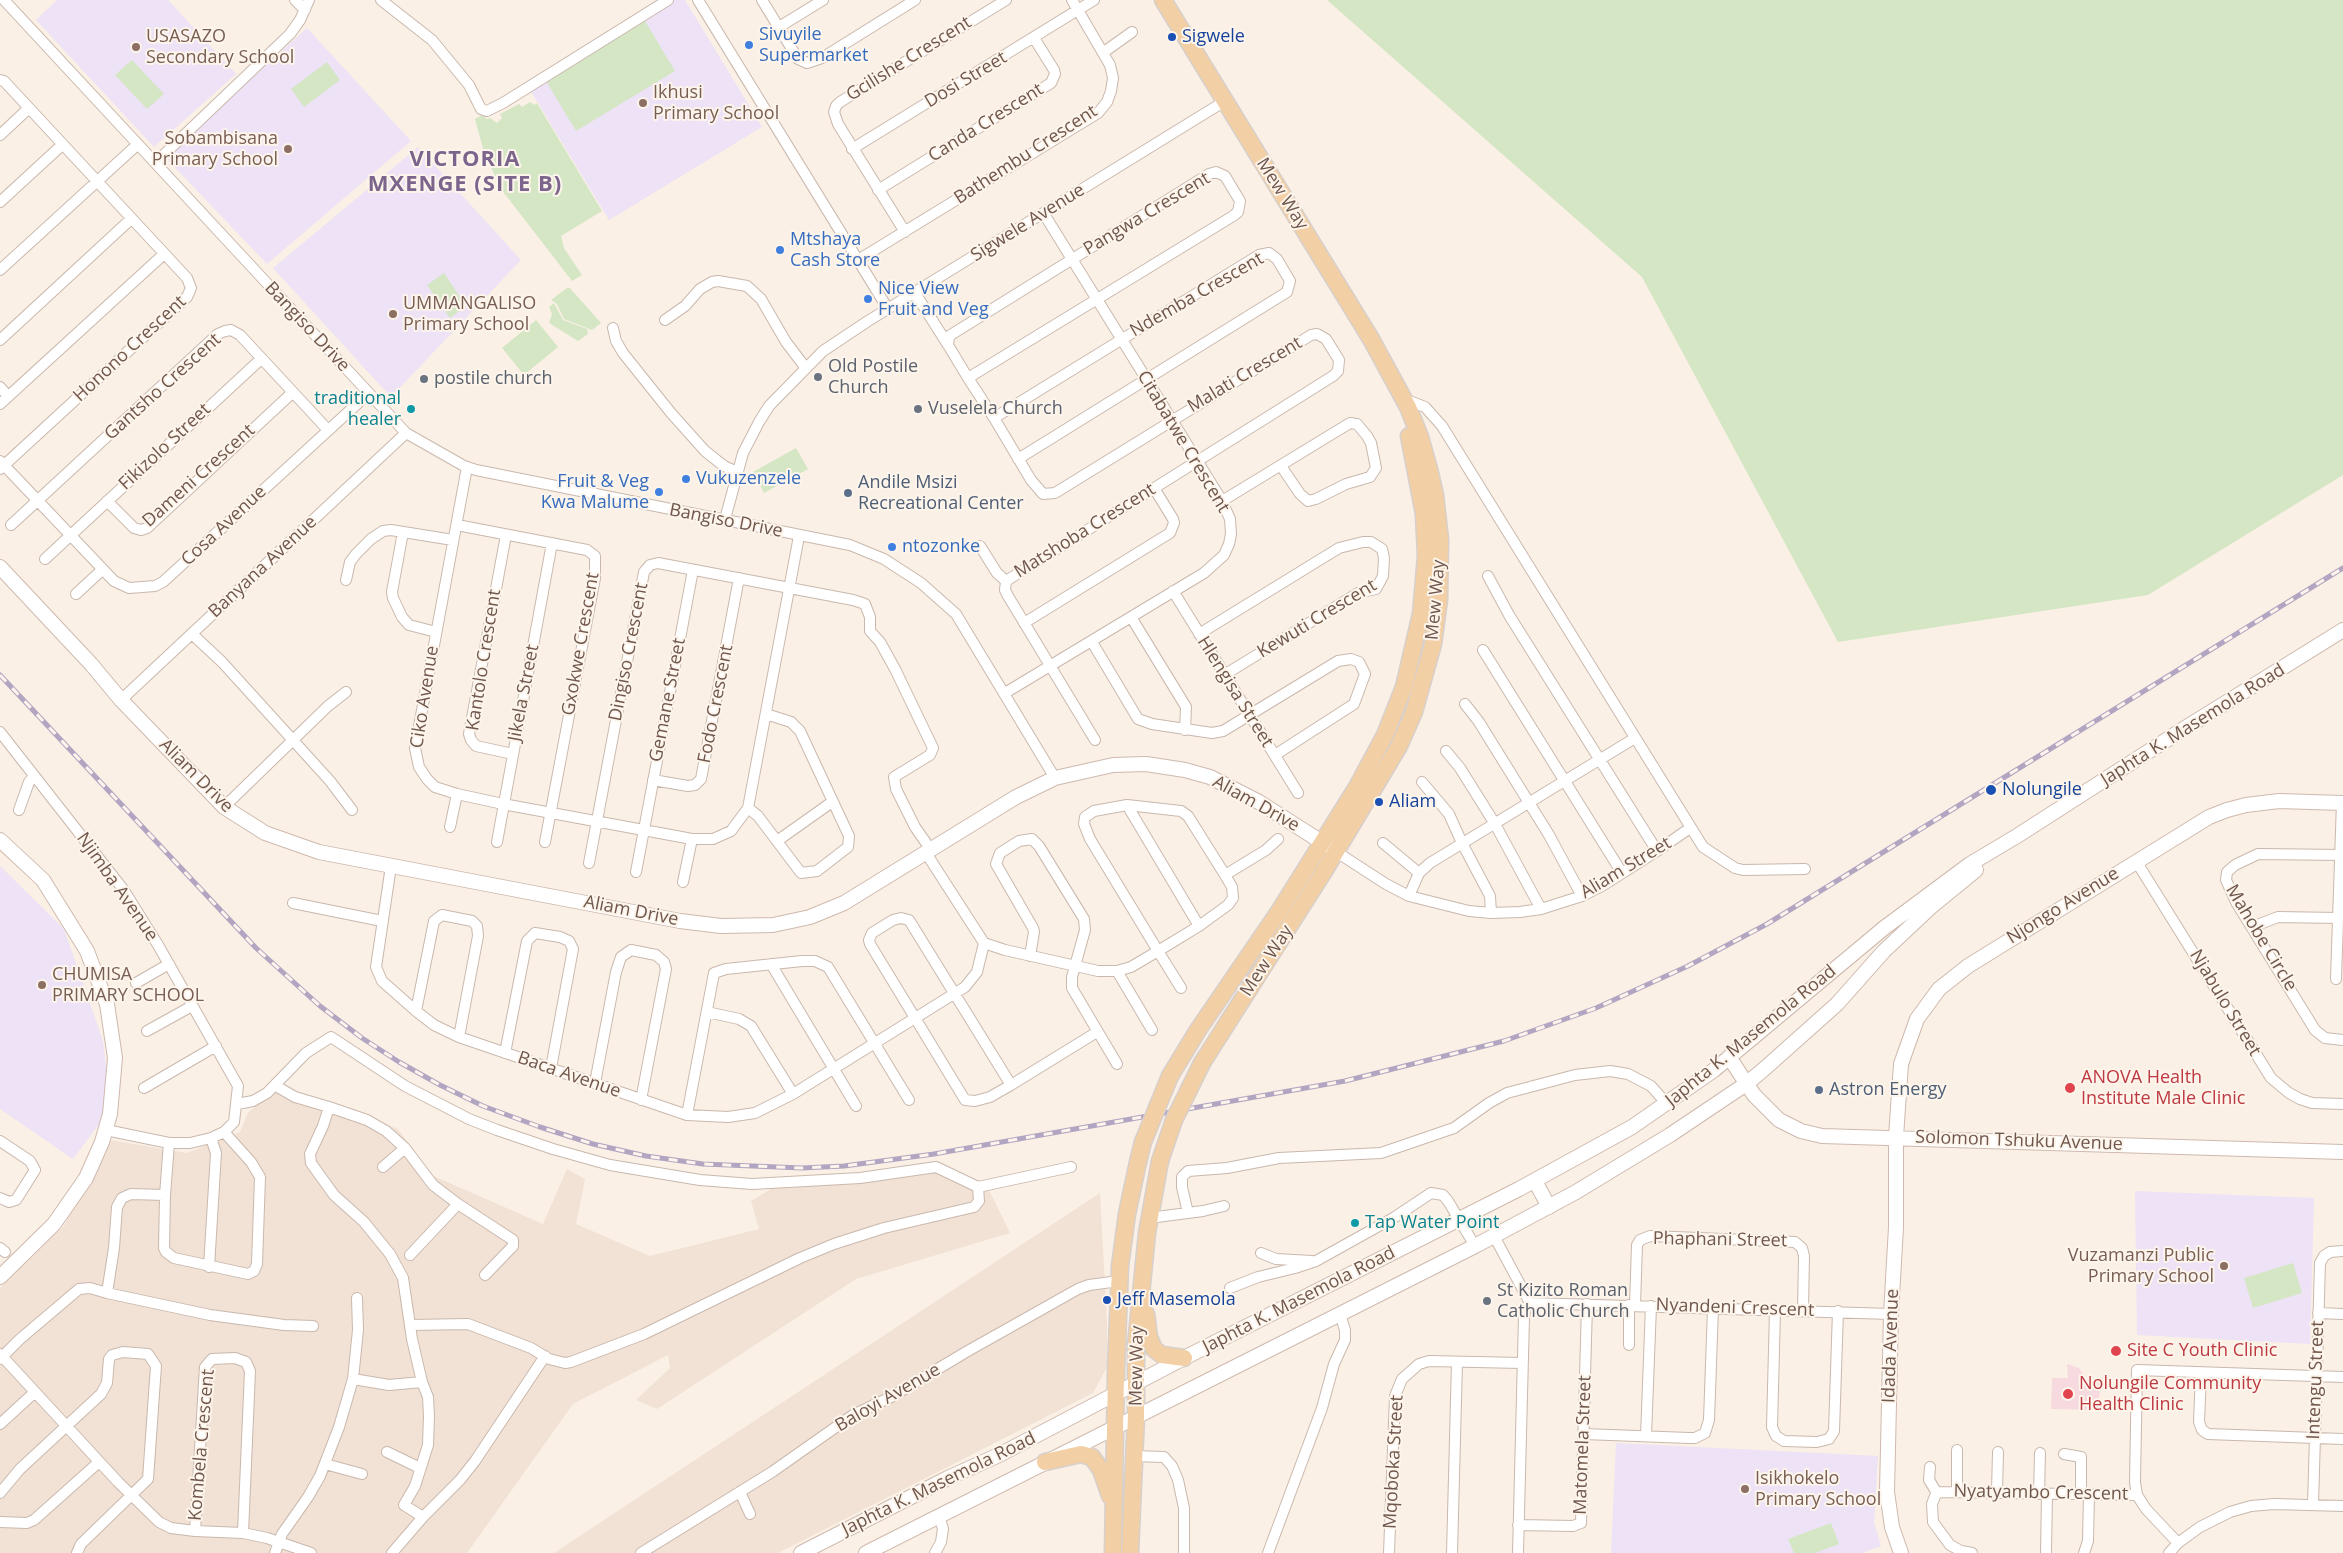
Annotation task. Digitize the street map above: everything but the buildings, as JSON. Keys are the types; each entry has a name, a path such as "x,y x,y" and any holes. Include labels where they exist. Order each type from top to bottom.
{"main road":[{"name":"Mew Way","path":"1130,1553 1136,1416 1135,1362 1149,1218 1160,1161 1174,1120 1202,1063 1329,847 1385,735 1404,687 1418,630 1426,556 1424,514 1419,479 1401,398 1371,339 1163,0"},
{"name":"Mew Way","path":"1113,1553 1119,1281 1127,1214 1145,1137 1170,1076 1198,1030 1280,910 1329,847"},
{"path":"1142,1275 1147,1328 1151,1344 1162,1355 1184,1358"},
{"path":"1045,1462 1080,1454 1095,1459 1114,1505"}],"street":[{"name":"Bangiso Drive","path":"4,0 406,433 467,467 632,503 850,545 884,559 921,583 956,614 1055,778"},
{"path":"295,0 305,10"},
{"path":"156,162 290,34 309,0"},
{"path":"381,0 419,28 436,44 468,85 481,108 487,110 503,103 668,0"},
{"path":"698,0 888,309"},
{"path":"762,0 798,59 802,62 813,62 915,0"},
{"path":"778,27 823,0"},
{"name":"Gcilishe Crescent","path":"904,232 852,149 835,118 834,112 840,102 1006,0"},
{"name":"Bathembu Crescent","path":"858,260 1098,113 1107,102 1112,84 1110,66 1104,52 1072,0"},
{"path":"1078,10 1094,0"},
{"name":"Dosi Street","path":"852,149 1078,10"},
{"path":"1104,52 1132,32"},
{"name":"Canda Crescent","path":"878,190 1051,83 1055,74 1054,70 1034,38"},
{"name":"Honono Crescent","path":"0,80 4,81 190,283 190,292 187,297 1,465"},
{"name":"Sigwele Avenue","path":"725,520 737,472 752,435 769,406 805,367 823,351 1225,101"},
{"path":"0,136 29,108"},
{"path":"0,270 138,144"},
{"path":"0,202 62,145"},
{"name":"Pangwa Crescent","path":"948,345 949,336 952,332 1209,174 1216,172 1225,176 1237,194 1240,207 1234,216 968,378"},
{"name":"Citabatwe Crescent","path":"1005,693 1092,642 1214,565 1227,550 1231,534 1230,519 1222,500 1044,214"},
{"path":"0,340 131,219"},
{"name":"Ndemba Crescent","path":"1122,339 1259,255 1270,253 1277,259 1290,281 1287,292 1146,380"},
{"path":"0,404 164,254"},
{"path":"666,320 684,306 700,289 712,282 718,281 747,286 761,299 786,342 805,367"},
{"path":"915,293 1038,491 1043,494 1050,494 1172,420"},
{"path":"613,328 616,341 623,353 671,412 705,451 724,466 737,472"},
{"name":"Gantsho Crescent","path":"36,500 218,334 231,330 236,332 328,430"},
{"name":"Malati Crescent","path":"1172,420 1311,335 1317,334 1326,339 1339,360 1338,371 1333,376 1197,460"},
{"path":"994,418 1122,339"},
{"name":"Fikizolo Street","path":"70,536 261,359"},
{"path":"1018,459 1146,380"},
{"path":"0,387 8,396"},
{"name":"Dameni Crescent","path":"107,501 134,528 141,530 147,528 292,393"},
{"name":"Cosa Avenue","path":"1,465 114,581 129,588 155,586 164,582 369,393"},
{"path":"1401,398 1425,406 1442,426 1690,828 1708,851 1735,868 1751,871 1804,868"},
{"path":"1222,500 1281,466 1345,424 1353,423 1361,427 1371,443 1376,468 1370,477 1346,484 1312,501 1305,499 1281,466"},
{"name":"Banyana Avenue","path":"121,700 406,433"},
{"name":"Matshoba Crescent","path":"1095,740 1024,624 1006,590 1006,581 1197,460"},
{"name":"Ciko Avenue","path":"467,467 415,748 416,759 423,775 435,787 503,804 550,811 692,839 713,840 731,831 748,808 799,536"},
{"path":"1024,624 1170,533 1174,523 1173,519 1154,488"},
{"path":"11,525 36,500"},
{"name":"Gxokwe Crescent","path":"457,525 587,550 595,556 595,578 545,842"},
{"path":"346,580 350,562 370,539 384,531 453,540"},
{"path":"402,532 392,592 393,598 406,622 414,627 436,632"},
{"name":"Kantolo Crescent","path":"506,535 469,734 476,746 513,754"},
{"path":"45,559 70,536"},
{"name":"Kewuti Crescent","path":"1199,634 1339,548 1371,542 1382,549 1384,558 1383,576 1376,589 1358,593 1224,675"},
{"name":"Jikela Street","path":"497,842 552,543"},
{"path":"980,546 997,574 1006,581"},
{"name":"Dingiso Crescent","path":"597,820 644,572 654,563 789,588"},
{"name":"Aliam Drive","path":"0,567 91,664 121,700 224,807 265,833 304,848 680,921 749,927 779,924 825,912 844,903 1016,797 1055,778 1113,765 1146,764 1185,770 1210,777 1248,795 1329,847"},
{"path":"76,594 102,570"},
{"name":"Gemane Street","path":"644,830 693,570"},
{"path":"1488,576 1509,616 1658,851"},
{"name":"Fodo Crescent","path":"653,780 688,786 695,785 701,779 739,578"},
{"path":"789,588 853,600 864,603 867,607 870,617 870,631 880,642 895,669 933,748 930,755 894,777 896,789 928,851 984,943 1076,966 1104,972 1118,972 1131,967 1158,950 1198,926 1231,902 1232,887 1185,813 1173,809 1127,804 1094,811 1085,817 1084,824 1090,839 1158,950 1181,988"},
{"name":"Hlengisa Street","path":"1173,591 1298,793"},
{"path":"1131,617 1186,707 1185,730"},
{"name":"Japhta K. Masemola Road","path":"801,1553 948,1478 1068,1420 1184,1358 1535,1181 1632,1126 1667,1104 1729,1058 1917,902 1970,864 2343,630"},
{"path":"192,634 222,662 330,781 352,810"},
{"path":"1092,642 1138,719 1147,723 1185,730 1218,733 1338,661 1351,659 1362,665 1364,677 1357,699 1350,709 1275,755"},
{"path":"1483,650 1622,873"},
{"path":"224,807 328,706 346,692"},
{"path":"1465,704 1479,722 1564,860 1582,896"},
{"path":"748,808 758,816 796,869 801,873 812,873 847,849 850,839 795,725 786,719 766,714"},
{"name":"Njimba Avenue","path":"0,733 123,889 216,1046 236,1082 237,1104 234,1122 224,1132"},
{"path":"1408,896 1419,873 1430,862 1635,738"},
{"path":"1446,751 1460,768 1495,824 1541,909"},
{"path":"19,810 29,782 34,776"},
{"path":"1422,782 1449,814 1490,896 1491,914"},
{"path":"450,827 457,794"},
{"name":"Njongo Avenue","path":"1896,1137 1903,1054 1917,1019 1927,1002 1950,978 2209,817 2227,810 2279,801 2343,802"},
{"path":"777,841 832,802"},
{"path":"2336,979 2343,802"},
{"path":"1127,804 1198,926"},
{"path":"589,863 597,820"},
{"name":"Aliam Street","path":"1329,847 1408,896 1459,910 1491,914 1541,909 1582,896 1658,851 1690,828"},
{"path":"636,872 644,830"},
{"name":"Japhta K. Masemola Road","path":"866,1553 1475,1246 1549,1207 1670,1135 1746,1084 1837,1004 1884,951 1932,906 2017,836"},
{"path":"683,882 692,839"},
{"path":"1030,956 1033,928 996,864 1000,853 1019,841 1032,839 1039,846 1084,919 1085,930 1072,977 1074,993 1117,1064"},
{"path":"1225,875 1266,850 1278,839"},
{"path":"0,840 18,855 52,892 87,950 102,986 112,1022 115,1058 113,1096 106,1130 90,1170 72,1200 44,1234 0,1277"},
{"path":"1383,843 1419,873"},
{"name":"Mahobe Circle","path":"2341,855 2258,854 2235,865 2227,872 2227,885 2315,1030 2325,1038 2343,1040"},
{"name":"Njabulo Street","path":"2136,861 2271,1078 2288,1093 2300,1099 2312,1103 2343,1104"},
{"name":"Baca Avenue","path":"391,866 375,959 377,972 382,981 416,1011 434,1025 459,1037 686,1115 728,1117 755,1113 793,1094 955,994 971,981 977,972 984,943"},
{"path":"294,903 382,921"},
{"path":"416,1011 434,921 442,915 472,921 477,926 478,936 459,1037"},
{"path":"2252,927 2278,917 2338,918"},
{"path":"1011,1085 909,920 901,918 880,927 870,936 870,944 965,1100 983,1100 1011,1085 1097,1032"},
{"path":"505,1053 527,941 535,933 560,937 569,941 572,949 551,1068"},
{"path":"595,1083 621,957 631,950 656,955 664,962 666,970 641,1100"},
{"path":"686,1115 712,978 717,971 815,961 825,965 909,1100"},
{"path":"136,983 169,964"},
{"path":"771,964 856,1106"},
{"path":"1118,972 1152,1030"},
{"path":"147,1031 192,1006"},
{"path":"707,1012 739,1019 751,1026 793,1094"},
{"path":"237,1104 260,1098 276,1086 306,1053 331,1037 405,1086 469,1119 553,1149 610,1165 708,1181 752,1184 860,1178 936,1167 978,1187 1071,1167"},
{"path":"144,1088 216,1046"},
{"name":"Solomon Tshuku Avenue","path":"1729,1058 1746,1084 1778,1120 1801,1131 1822,1136 2343,1152"},
{"path":"1188,1213 1182,1187 1182,1176 1188,1171 1227,1168 1279,1158 1380,1153 1454,1128 1489,1103 1508,1093 1575,1075 1610,1071 1628,1074 1651,1086 1667,1104"},
{"path":"276,1086 295,1097 376,1124 405,1148 428,1180 458,1204 514,1241 513,1246 485,1275"},
{"path":"328,1107 324,1126 310,1154 312,1163 334,1195 364,1222 396,1261 403,1278 410,1325 422,1382 428,1397 430,1416 428,1445 415,1486 404,1504 422,1517"},
{"path":"106,1130 169,1143 190,1143 211,1138 224,1132 251,1162 260,1177 257,1264 254,1271 248,1274 209,1267 174,1258 166,1252 164,1248 165,1195 169,1143"},
{"name":"Idada Avenue","path":"1896,1137 1896,1227 1891,1314 1887,1492 1892,1527 1901,1553"},
{"path":"209,1267 216,1153 211,1138"},
{"path":"0,1141 32,1163 35,1170 16,1200 9,1202 0,1198"},
{"path":"384,1167 405,1148"},
{"path":"1535,1181 1549,1207"},
{"path":"410,1325 468,1324 531,1348 558,1362 571,1362 644,1334 792,1262 834,1244 884,1228 974,1207 979,1201 978,1187"},
{"path":"1230,1288 1258,1277 1316,1261 1394,1217 1431,1193 1443,1195 1475,1246"},
{"path":"107,1293 114,1248 117,1207 122,1198 131,1194 165,1195"},
{"path":"410,1255 458,1204"},
{"path":"1149,1218 1224,1206"},
{"path":"1494,1236 1530,1303 1524,1314 1518,1553"},
{"name":"Phaphani Street","path":"1632,1305 1637,1245 1640,1240 1650,1236 1687,1237 1795,1242 1802,1248 1804,1256 1803,1310"},
{"name":"Intengu Street","path":"2313,1505 2320,1263 2324,1256 2330,1252 2343,1252"},
{"path":"1261,1253 1276,1259 1316,1261"},
{"name":"Baloyi Avenue","path":"641,1553 795,1457 853,1415 891,1397 1043,1308 1089,1285 1119,1281"},
{"path":"311,1553 243,1533 171,1528 159,1522 99,1462 1,1357 52,1311 83,1288 210,1315 284,1325 313,1326"},
{"path":"275,1553 278,1542 286,1527 308,1497 325,1464 339,1427 353,1379 358,1330 357,1298"},
{"name":"Nyandeni Crescent","path":"1530,1303 1891,1314"},
{"name":"Matomela Street","path":"1518,1525 1573,1526 1580,1522 1587,1304"},
{"path":"1629,1345 1632,1305"},
{"path":"1646,1436 1651,1306"},
{"path":"1584,1434 1695,1438 1707,1430 1709,1420 1713,1308"},
{"path":"1775,1310 1772,1427 1776,1436 1784,1441 1817,1442 1829,1439 1834,1431 1838,1311"},
{"path":"2318,1313 2343,1314"},
{"path":"1268,1553 1322,1408 1334,1364 1345,1340 1345,1330 1340,1314"},
{"path":"0,1492 20,1468 105,1389 112,1355 123,1352 139,1353 152,1357 156,1366 149,1475 144,1484 85,1540 77,1553"},
{"path":"392,1553 422,1517 454,1487 475,1461 545,1356"},
{"name":"Kombela Crescent","path":"195,1531 205,1367 212,1359 234,1358 246,1362 250,1371 243,1533"},
{"name":"Mqoboka Street","path":"1389,1553 1396,1391 1402,1379 1422,1362 1522,1363"},
{"path":"1452,1553 1457,1362"},
{"path":"2178,1543 2146,1509 2137,1494 2135,1482 2137,1370 2343,1377"},
{"path":"2201,1373 2199,1422 2204,1432 2212,1435 2343,1439"},
{"path":"353,1379 389,1385 422,1382"},
{"path":"0,1424 34,1392"},
{"path":"1957,1490 1958,1450"},
{"path":"387,1452 420,1468"},
{"path":"1997,1491 1998,1452"},
{"path":"2040,1453 2046,1553"},
{"path":"2064,1454 2081,1457 2088,1541 2084,1553"},
{"path":"1133,1456 1164,1457 1172,1466 1178,1480 1184,1508 1184,1553"},
{"path":"0,1522 27,1523 34,1520 99,1462"},
{"path":"325,1464 362,1474"},
{"path":"1930,1467 1929,1480 1937,1493"},
{"name":"Nyatyambo Crescent","path":"1972,1553 1961,1551 1950,1545 1933,1522 1932,1504 1937,1493 1957,1490 2043,1494 2137,1494"},
{"path":"740,1492 750,1514"},
{"path":"2169,1553 2178,1543 2214,1518 2251,1506 2274,1504 2343,1506"},
{"path":"935,1553 941,1542 943,1529 939,1516"}],"shaded area":[{"name":"USASAZO Secondary School","path":"57,0 168,0 236,74 154,147 36,20"},
{"name":"Ikhusi Primary School","path":"675,0 685,0 762,127 609,220 529,88"},
{"name":"Sobambisana Primary School","path":"307,28 411,141 267,264 165,157"},
{"name":"UMMANGALISO Primary School","path":"418,147 521,260 391,397 273,268"},
{"name":"CHUMISA PRIMARY SCHOOL","path":"0,866 64,929 103,1041 111,1108 73,1159 0,1109"},
{"path":"278,1086 398,1129 431,1175 543,1224 567,1169 585,1179 576,1224 650,1256 759,1229 751,1201 776,1186 933,1167 988,1188 1010,1233 856,1279 657,1409 636,1400 670,1368 668,1355 573,1404 467,1553 0,1553 0,1288 64,1226 109,1140 187,1153 240,1132 248,1113"},
{"name":"Vuzamanzi Public Primary School","path":"2135,1191 2314,1198 2310,1344 2137,1335"},
{"path":"1100,1193 1107,1322 1107,1367 1093,1393 778,1553 554,1553"},
{"path":"2067,1364 2079,1368 2087,1380 2101,1380 2098,1410 2051,1409 2052,1378 2068,1378"},
{"name":"Isikhokelo Primary School","path":"1616,1443 1878,1456 1874,1522 1881,1546 1862,1553 1611,1553"}],"green space":[{"path":"1327,0 2343,0 2343,475 2148,595 1838,642 1642,277"},
{"path":"645,21 675,71 576,131 546,81"},
{"path":"132,60 164,94 147,109 115,75"},
{"path":"327,62 340,80 304,107 291,89"},
{"path":"530,102 534,105 537,103 602,211 561,236 564,248 582,275 572,281 501,189 484,152 475,119 484,114 486,119 490,118 497,123 502,118 500,114 519,104 522,107"},
{"path":"444,273 466,306 450,318 427,285"},
{"path":"567,288 570,288 601,323 592,330 564,319 557,304 551,300"},
{"path":"554,303 563,320 587,329 588,334 578,341 549,323 552,314 549,307"},
{"path":"536,320 558,347 524,375 502,348"},
{"path":"796,448 808,469 764,493 753,472"},
{"path":"2293,1263 2302,1293 2253,1308 2244,1278"},
{"path":"1831,1523 1839,1544 1815,1553 1794,1553 1788,1539"}],"railway":[{"path":"0,675 256,948 320,1006 362,1038 399,1062 483,1106 593,1144 646,1156 703,1164 802,1168 844,1166 934,1154 1345,1081 1504,1041 1596,1008 1688,966 1767,924 2343,568"}],"place":[{"name":"Sigwele","path":"1172,37"},
{"name":"Sivuyile Supermarket","path":"749,45"},
{"name":"USASAZO Secondary School","path":"136,47"},
{"name":"Ikhusi Primary School","path":"643,103"},
{"name":"Sobambisana Primary School","path":"288,149"},
{"name":"Mtshaya Cash Store","path":"780,250"},
{"name":"Nice View Fruit and Veg","path":"868,299"},
{"name":"UMMANGALISO Primary School","path":"393,314"},
{"name":"Old Postile Church","path":"818,377"},
{"name":"postile church","path":"424,379"},
{"name":"traditional healer","path":"411,409"},
{"name":"Vuselela Church","path":"918,409"},
{"name":"Vukuzenzele","path":"686,479"},
{"name":"Fruit & Veg Kwa Malume","path":"659,492"},
{"name":"Andile Msizi Recreational Center","path":"848,493"},
{"name":"ntozonke","path":"892,547"},
{"name":"Nolungile","path":"1991,790"},
{"name":"Aliam","path":"1379,802"},
{"name":"CHUMISA PRIMARY SCHOOL","path":"42,985"},
{"name":"ANOVA Health Institute Male Clinic","path":"2070,1088"},
{"name":"Astron Energy","path":"1819,1090"},
{"name":"Tap Water Point","path":"1355,1223"},
{"name":"Vuzamanzi Public Primary School","path":"2224,1266"},
{"name":"Jeff Masemola","path":"1107,1300"},
{"name":"St Kizito Roman Catholic Church","path":"1487,1301"},
{"name":"Site C Youth Clinic","path":"2116,1351"},
{"name":"Nolungile Community Health Clinic","path":"2068,1394"},
{"name":"Isikhokelo Primary School","path":"1745,1489"}],"district":[{"name":"VICTORIA MXENGE (SITE B)","path":"465,172"}]}
